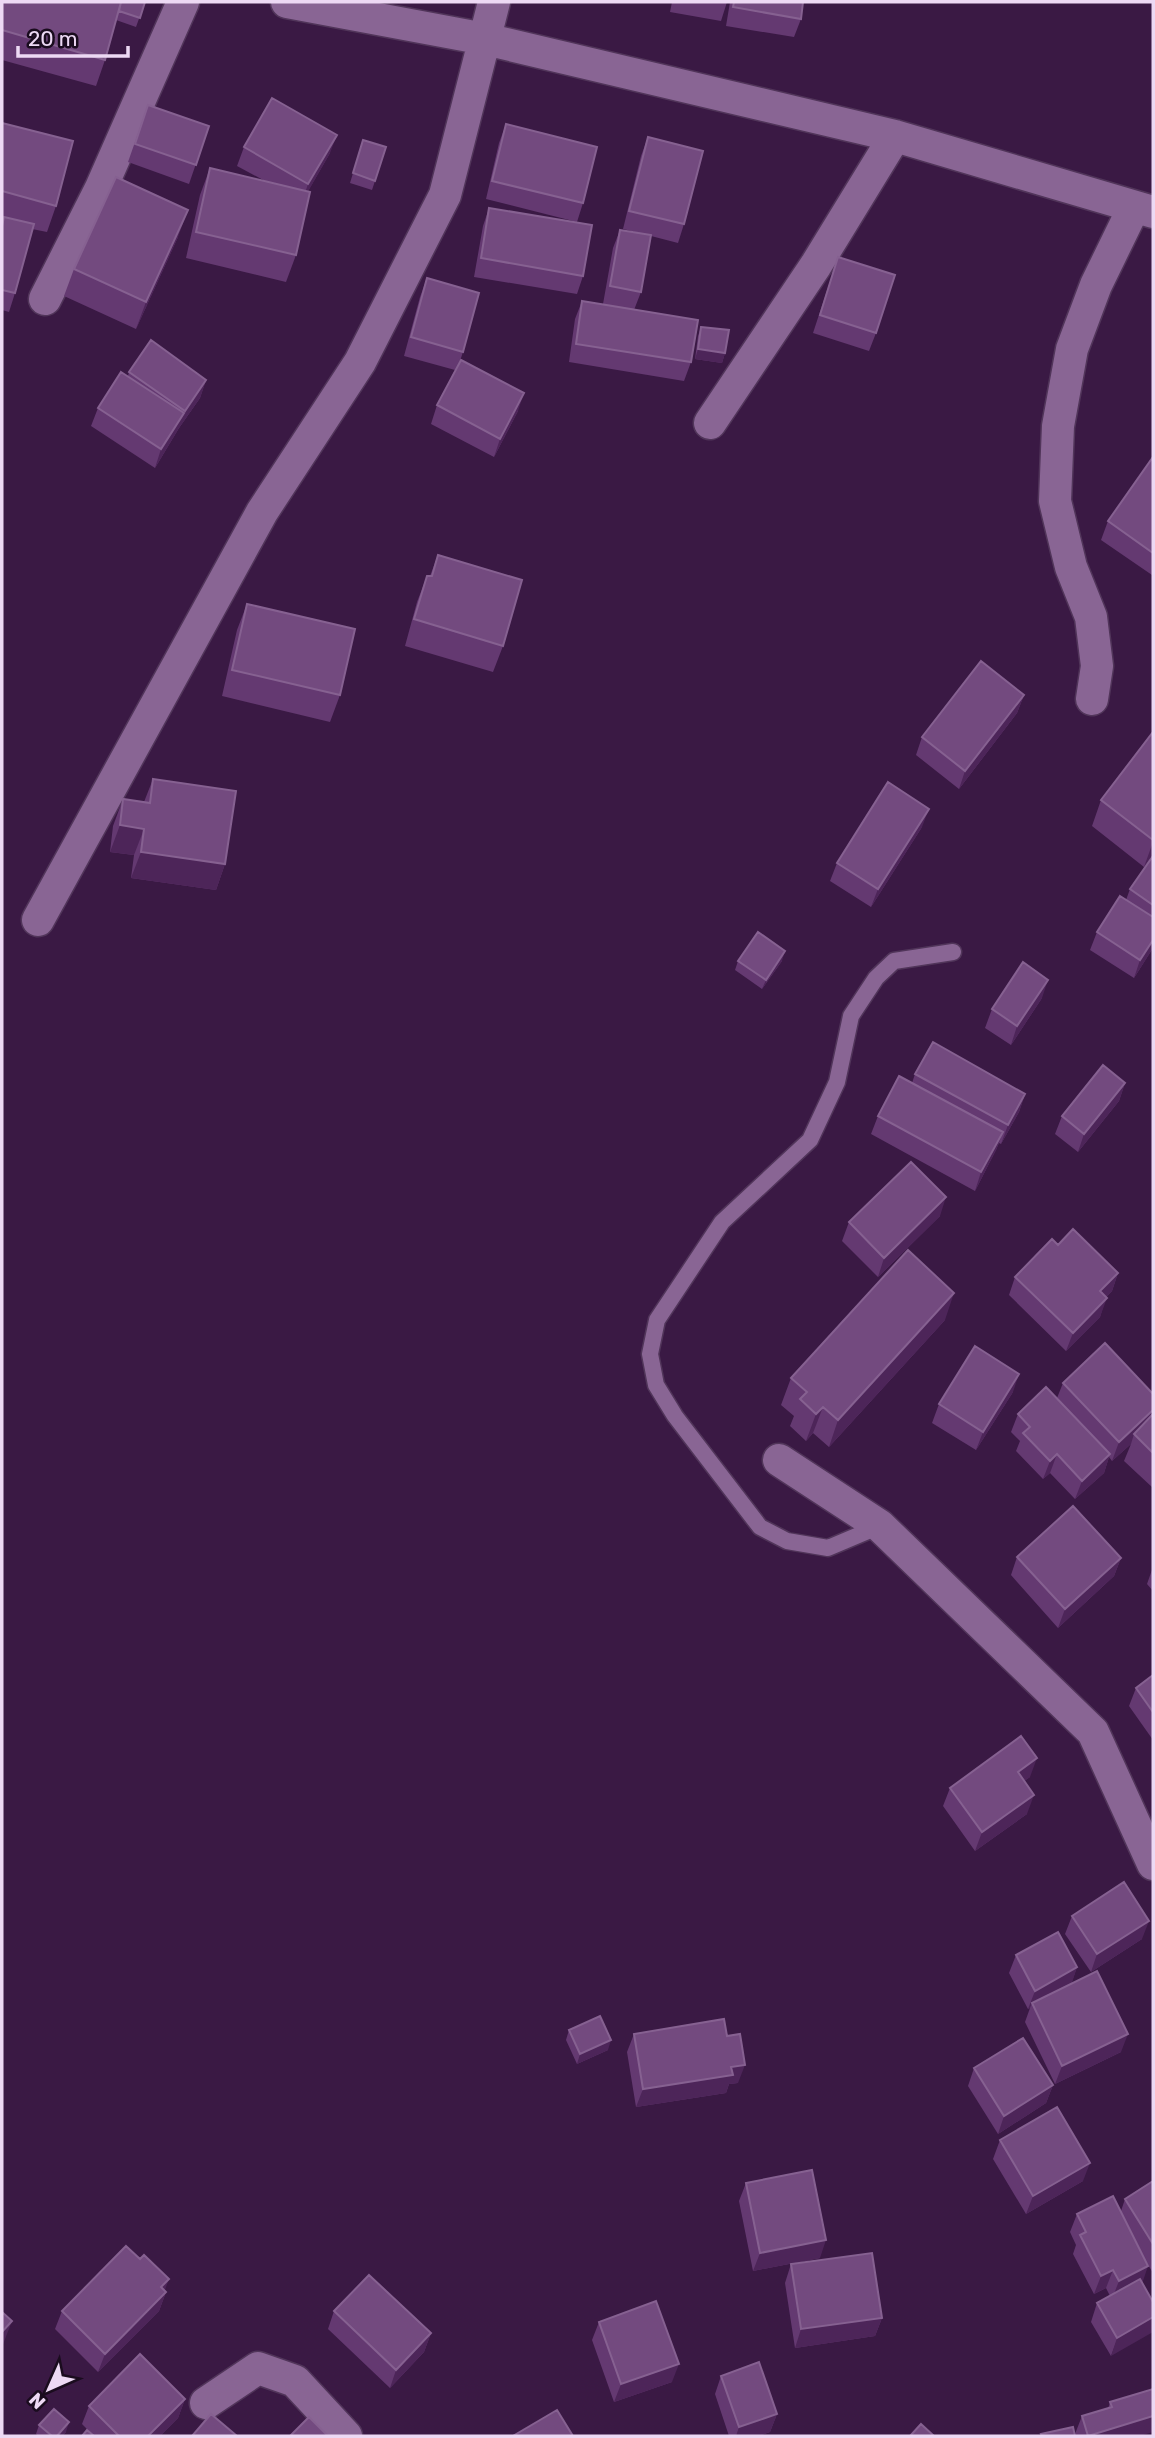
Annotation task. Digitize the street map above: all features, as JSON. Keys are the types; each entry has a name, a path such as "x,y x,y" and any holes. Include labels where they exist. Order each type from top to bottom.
{"street":[{"path":"45,299 101,188 183,2"},
{"path":"288,2 485,39 895,136 1144,210 1096,285 1072,349 1058,426 1055,501 1071,567 1091,617 1097,666 1092,699"},
{"path":"38,920 262,512 360,362 445,195 494,2"},
{"path":"709,423 816,265 895,136"},
{"path":"779,1460 880,1526 1093,1732 1153,1864"},
{"path":"206,2403 258,2368 295,2381 346,2436"}],"lane":[{"path":"880,1526 828,1548 788,1541 760,1527 675,1416 656,1385 650,1354 657,1320 722,1222 810,1140 837,1082 852,1016 876,978 894,961 954,952"}],"building":[{"path":"2,2 121,2 105,60 2,30"},
{"path":"121,2 145,2 140,18 119,11"},
{"path":"734,2 803,2 801,19 733,7"},
{"path":"272,98 337,135 308,184 244,147"},
{"path":"148,105 209,126 196,165 135,144"},
{"path":"2,123 73,141 56,206 2,191"},
{"path":"506,124 597,147 583,203 492,181"},
{"path":"648,137 703,151 684,224 629,211"},
{"path":"363,140 386,147 375,181 353,173"},
{"path":"210,168 310,192 296,255 196,232"},
{"path":"116,177 188,210 146,302 74,269"},
{"path":"489,208 592,225 583,276 481,258"},
{"path":"4,217 34,224 15,293 2,290"},
{"path":"620,230 651,235 641,292 610,286"},
{"path":"838,257 895,275 876,333 820,315"},
{"path":"427,278 479,293 463,352 411,337"},
{"path":"582,301 698,320 691,362 576,344"},
{"path":"701,327 729,330 725,353 698,349"},
{"path":"151,340 206,380 185,411 129,372"},
{"path":"461,360 524,393 500,439 437,405"},
{"path":"121,372 184,413 161,449 98,408"},
{"path":"1153,457 1153,553 1108,521"},
{"path":"438,555 522,580 503,646 414,619 427,576 432,576"},
{"path":"247,604 355,629 340,695 232,670"},
{"path":"981,661 1024,695 965,771 922,737"},
{"path":"1153,732 1153,840 1101,800"},
{"path":"153,779 236,791 225,864 141,852 144,829 120,825 123,799 150,803"},
{"path":"888,782 929,809 878,889 837,863"},
{"path":"1153,856 1153,905 1130,889"},
{"path":"1120,896 1153,917 1153,940 1140,960 1097,932"},
{"path":"758,932 785,951 766,980 738,961"},
{"path":"1023,962 1048,980 1017,1026 992,1009"},
{"path":"933,1042 1025,1094 1008,1125 915,1074"},
{"path":"1103,1065 1125,1083 1084,1134 1062,1116"},
{"path":"899,1076 1003,1132 981,1172 878,1116"},
{"path":"911,1162 946,1197 884,1258 849,1222"},
{"path":"1073,1229 1118,1273 1100,1291 1107,1298 1073,1333 1015,1277 1052,1239 1058,1245"},
{"path":"908,1250 954,1293 838,1420 823,1407 816,1414 800,1399 807,1392 791,1378"},
{"path":"1105,1343 1153,1394 1153,1410 1119,1442 1063,1383"},
{"path":"975,1346 1019,1374 983,1432 939,1404"},
{"path":"1046,1387 1110,1454 1082,1481 1057,1454 1050,1461 1023,1433 1030,1427 1018,1414"},
{"path":"1153,1414 1153,1453 1134,1434"},
{"path":"1073,1506 1121,1558 1065,1609 1017,1557"},
{"path":"1153,1675 1153,1712 1136,1688"},
{"path":"1021,1736 1037,1758 1018,1772 1034,1795 982,1832 950,1788"},
{"path":"1124,1882 1149,1921 1097,1954 1072,1916"},
{"path":"1058,1932 1077,1967 1035,1991 1016,1955"},
{"path":"1097,1971 1128,2034 1062,2066 1032,2003"},
{"path":"600,2016 611,2040 580,2054 569,2030"},
{"path":"724,2019 727,2036 740,2034 745,2065 731,2067 733,2075 643,2089 634,2034"},
{"path":"1023,2038 1053,2085 1004,2116 974,2068"},
{"path":"1057,2107 1090,2163 1033,2196 1000,2140"},
{"path":"812,2170 826,2240 760,2253 746,2183"},
{"path":"1153,2181 1153,2244 1125,2199"},
{"path":"1113,2196 1148,2266 1119,2281 1113,2270 1101,2276 1080,2235 1086,2232 1077,2214"},
{"path":"126,2246 140,2259 144,2255 169,2279 161,2287 166,2292 105,2354 62,2311"},
{"path":"872,2253 882,2318 801,2329 791,2264"},
{"path":"369,2275 431,2333 396,2370 334,2311"},
{"path":"1140,2279 1153,2302 1153,2317 1117,2338 1097,2303"},
{"path":"656,2301 679,2364 621,2384 599,2322"},
{"path":"2,2312 12,2321 2,2332"},
{"path":"140,2354 185,2399 148,2436 119,2436 89,2406"},
{"path":"759,2362 777,2414 739,2427 721,2376"},
{"path":"1153,2389 1153,2416 1088,2436 1082,2416 1112,2407 1110,2402"},
{"path":"54,2409 69,2422 57,2436 52,2436 39,2425"},
{"path":"557,2410 573,2436 513,2436"},
{"path":"211,2414 237,2436 192,2436"},
{"path":"309,2417 328,2436 290,2436"},
{"path":"921,2424 934,2436 910,2436"},
{"path":"1073,2427 1075,2436 1041,2434"},
{"path":"87,2430 94,2436 82,2436"}]}
